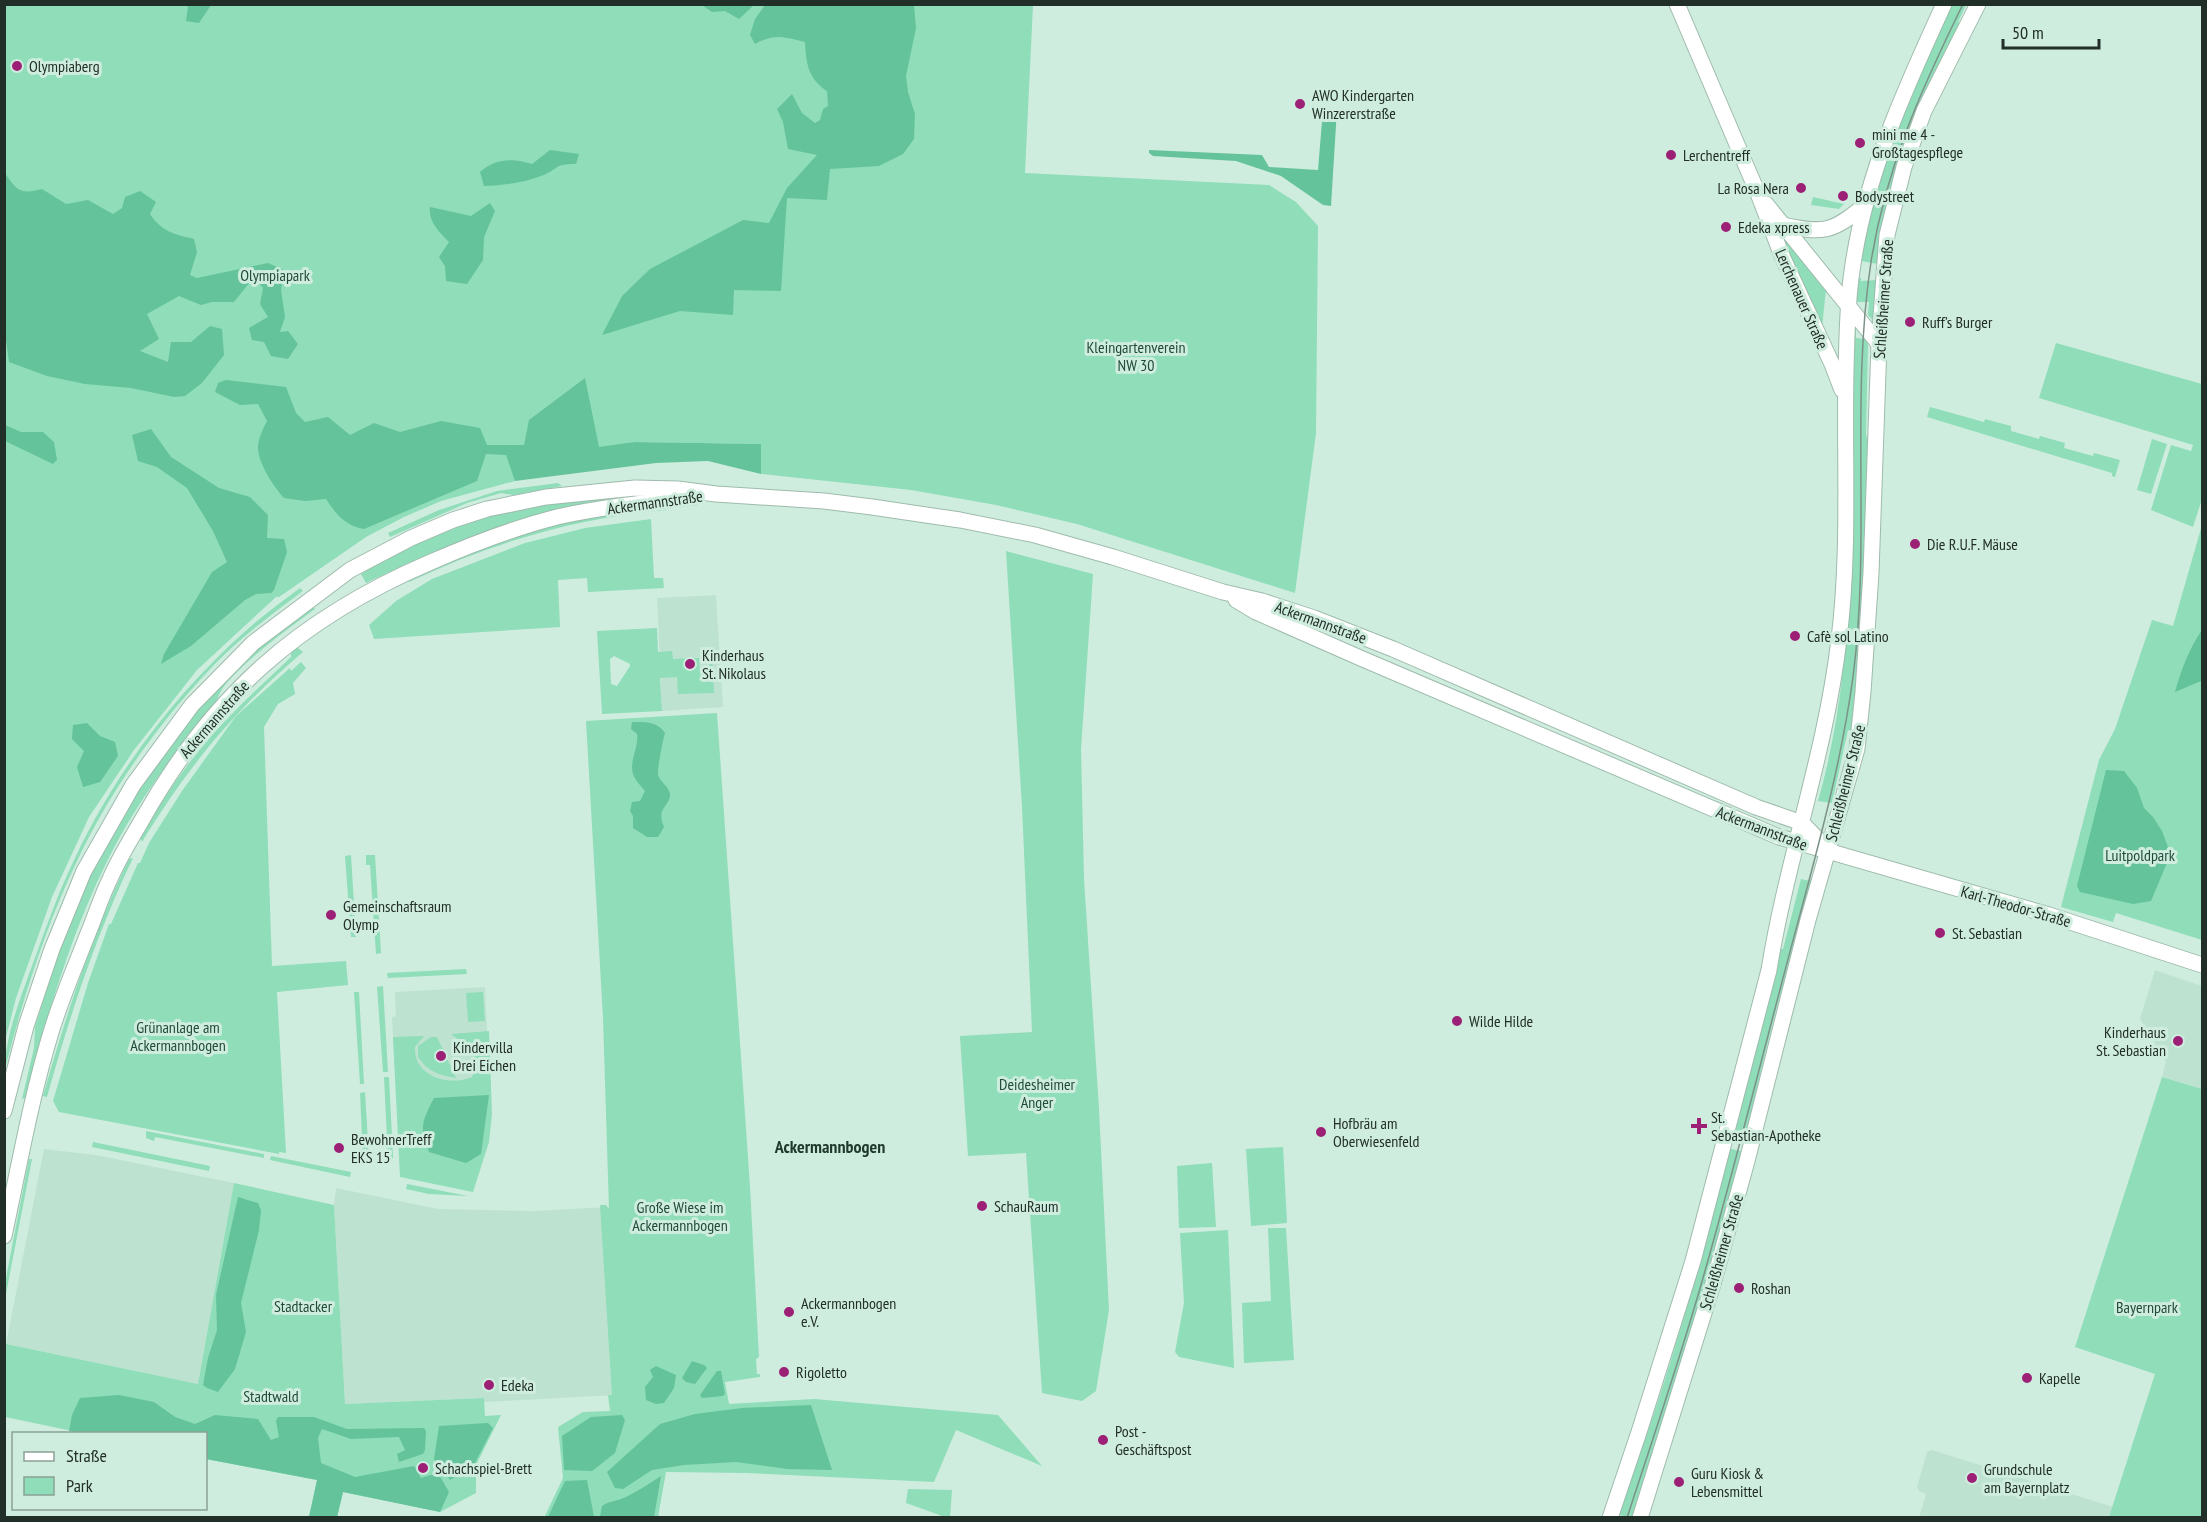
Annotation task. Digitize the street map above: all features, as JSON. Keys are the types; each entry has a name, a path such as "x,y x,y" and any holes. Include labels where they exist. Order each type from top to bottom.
{"main road":[{"name":"Lerchenauer Straße","path":"1677,4 1759,196 1782,256 1832,364 1845,401"},
{"name":"Schleißheimer Straße","path":"1610,1518 1693,1261 1769,970 1775,928 1827,717 1839,638 1844,573 1848,303 1854,256 1865,205 1892,120 1944,4"},
{"name":"Schleißheimer Straße","path":"1640,1518 1713,1284 1747,1161 1805,931 1850,778 1861,724 1871,573 1879,344 1885,253 1897,190 1924,111 1978,4"},
{"name":"Lerchenauer Straße","path":"1759,196 1879,344"},
{"path":"1784,225 1815,231 1832,228 1848,220 1865,205"},
{"name":"Ackermannstraße","path":"4,1111 26,1026 52,949 84,871 133,785 192,705 253,643 350,570 411,538 453,520 512,503 583,492 635,488 678,489 716,494 824,501 905,511 987,525 1071,544 1223,592 1262,601 1379,643 1756,807 1802,823 1829,851"},
{"name":"Ackermannstraße","path":"4,1236 28,1119 52,1030 72,972 110,878 165,779 193,739 234,694 279,651 328,615 404,574 475,543 557,517 716,494"},
{"name":"Ackermannstraße","path":"1223,592 1256,612 1337,648 1770,833 1829,851"},
{"name":"Karl-Theodor-Straße","path":"1829,851 2049,915 2202,965"}],"shaded area":[{"name":"Kinderhaus St. Nikolaus","path":"716,595 723,707 662,711 657,598"},
{"name":"Kinderhaus St. Sebastian","path":"2155,970 2202,986 2202,1089 2162,1077 2166,1062 2140,1019"},
{"name":"Kindervilla Drei Eichen","path":"485,987 490,1093 396,1097 392,1017 396,1016 395,992"},
{"path":"44,1149 96,1155 234,1183 198,1384 6,1344"},
{"path":"336,1188 438,1209 534,1211 609,1207 618,1395 484,1402 484,1398 345,1404 334,1205"},
{"name":"Grundschule am Bayernplatz","path":"1932,1450 2113,1507 2109,1517 1919,1517 1926,1494 1919,1491 1917,1487 1927,1452"}],"green space":[{"name":"Olympiapark","path":"5,5 1033,5 1025,173 1269,185 1296,202 1318,226 1316,433 1295,593 1077,524 996,505 911,490 761,474 760,444 635,442 514,477 515,481 441,501 366,537 276,597 197,670 134,750 89,817 52,897 16,998 5,1041"},
{"path":"186,5 211,5 199,23 186,21 188,7"},
{"path":"702,5 754,5 739,19 725,11 712,12"},
{"path":"765,5 914,5 916,28 906,76 915,114 914,139 903,154 879,166 830,169 827,200 787,198 781,291 734,290 733,315 680,311 602,335 622,296 650,269 743,220 769,223 787,188 817,155 788,149 783,122 777,109 792,94 802,113 815,123 820,120 823,109 828,106 827,91 816,81 809,70 805,42 774,37 755,44 750,35 755,19"},
{"path":"1952,5 1966,5 1958,22 1962,24 1949,47 1878,264 1861,261 1876,194 1897,130 1909,98"},
{"path":"1323,109 1337,109 1331,206 1323,205 1281,176 1236,161 1153,156 1149,153 1149,150 1262,155 1269,167 1318,170"},
{"path":"550,150 579,154 576,164 559,166 527,180 484,186 480,172 486,167 512,160 532,164"},
{"path":"5,173 19,190 42,189 66,204 88,200 113,214 122,208 125,197 140,191 156,202 150,214 159,225 174,234 194,239 197,252 190,275 197,278 268,263 284,270 281,290 285,317 280,332 288,331 298,344 288,359 271,356 264,342 252,340 249,328 268,317 260,304 263,288 254,277 234,302 212,302 201,305 179,296 147,314 159,339 140,351 168,362 171,342 191,342 210,326 222,329 224,355 202,383 185,396 174,397 131,388 85,384 47,376 9,362 4,326"},
{"path":"1813,197 1844,204 1839,209 1811,205"},
{"path":"490,203 495,211 484,237 483,260 467,284 446,281 445,266 439,257 449,242 432,222 430,207 471,216"},
{"path":"1779,232 1826,289 1822,328"},
{"path":"1858,278 1861,278 1861,281 1877,280 1874,321 1868,315 1869,302 1857,302 1856,300"},
{"path":"1856,323 1856,338 1867,339 1868,346 1866,435 1870,446 1860,652 1854,731 1848,730 1832,803 1818,801 1832,743 1847,624 1852,504 1854,324"},
{"path":"2056,343 2202,384 2202,499 2193,527 2151,510 2171,445 2191,451 2193,445 2039,398"},
{"path":"585,378 599,447 635,442 761,444 761,474 708,461 656,463 515,481 506,455 486,454 477,481 364,529 351,525 342,518 326,499 305,501 284,498 267,474 259,454 259,441 267,421 258,404 240,405 215,392 218,383 226,380 286,387 296,413 305,422 328,417 350,435 374,423 400,432 441,421 480,428 487,445 524,445 529,420"},
{"path":"1930,407 1984,422 1985,419 2011,426 2011,431 2065,443 2064,448 2120,460 2115,477 2112,473 1927,417"},
{"path":"5,425 21,432 43,432 54,442 57,460 53,464 5,441"},
{"path":"151,429 171,457 219,488 250,497 268,515 267,538 284,539 287,552 271,593 256,594 245,600 191,646 161,664 164,654 212,572 227,562 213,531 187,488 157,467 138,461 132,435"},
{"path":"2152,439 2167,444 2151,494 2137,490"},
{"path":"558,483 562,486 514,495 501,493 467,503 390,537 388,533 439,510 497,491"},
{"path":"637,492 638,496 566,509 498,528 433,553 366,583 361,574 392,555 429,537 511,508"},
{"path":"663,507 666,510 599,519 534,534 471,555 409,582 407,579 489,543 568,520"},
{"path":"651,519 654,578 663,578 664,588 588,592 587,578 558,580 560,627 374,639 369,625 396,601 432,579 525,543 585,528"},
{"name":"Luitpoldpark","path":"2202,525 2202,940 2116,913 2113,922 2061,907 2099,760 2115,729 2152,620 2173,626"},
{"name":"Deidesheimer Anger","path":"1006,551 1093,574 1081,749 1084,879 1109,1310 1096,1391 1082,1401 1042,1393 1026,1153 968,1156 960,1036 1032,1032 1022,807"},
{"path":"300,588 303,591 244,637 203,676 162,724 108,804 66,884 28,989 5,1069 8,1042 26,981 64,882 109,794 150,734 198,678 250,627"},
{"path":"312,605 315,609 256,655 225,685 213,706 145,795 126,826 93,890 67,958 25,1098 22,1099 34,1048 35,1027 54,966 77,903 109,837 155,764 202,704 263,644"},
{"path":"657,628 658,652 672,651 673,659 699,658 700,674 710,673 709,657 712,657 714,693 678,694 677,677 660,678 662,711 602,714 597,631","holes":["614,656 630,664 617,686 611,684 610,659"]},
{"path":"2202,630 2202,684 2201,681 2175,692 2186,660"},
{"path":"297,647 303,652 255,696 214,740 177,788 142,842 140,837 192,759 231,715 291,657 291,652"},
{"name":"Grünanlage am Ackermannbogen","path":"301,662 306,668 293,683 295,694 278,704 264,727 272,966 346,961 348,985 277,992 286,1153 279,1152 279,1154 59,1112 53,1101 88,983 109,924 111,924 138,863 182,791 236,716 290,668 291,671"},
{"name":"Große Wiese im Ackermannbogen","path":"717,713 750,1186 759,1357 756,1359 757,1374 760,1374 760,1377 725,1382 729,1404 814,1399 998,1415 1042,1466 956,1430 934,1482 746,1473 666,1472 658,1517 544,1518 563,1478 558,1427 583,1412 610,1411 608,1395 612,1395 600,1205 606,1205 609,1209 603,1018 586,721"},
{"path":"632,722 654,724 665,733 658,775 669,790 670,796 662,812 664,827 658,837 647,837 633,828 633,816 630,811 632,802 640,801 645,791 637,781 632,769 637,734 631,729"},
{"path":"87,723 100,736 115,742 118,756 100,782 83,787 77,767 84,751 72,739 73,725"},
{"path":"2106,770 2124,771 2137,788 2144,808 2162,831 2168,847 2169,858 2151,901 2133,904 2080,892 2077,886"},
{"path":"351,855 356,937 351,937 345,856"},
{"path":"366,855 375,855 381,953 376,954 370,865 366,865"},
{"path":"133,858 107,916 85,976 47,1097 43,1096 61,1035 92,946 129,859"},
{"path":"1811,877 1815,878 1777,1008 1746,1140 1729,1136 1778,948 1783,949 1801,879 1810,881"},
{"path":"466,969 467,974 388,978 387,973"},
{"path":"383,986 388,1072 383,1072 377,987"},
{"path":"354,992 359,992 364,1084 360,1084"},
{"path":"483,992 485,1021 468,1022 466,993"},
{"path":"489,1031 492,1114 489,1142 473,1192 400,1177 393,1037 424,1036 415,1047 420,1065 434,1077 453,1081 472,1077 479,1064 469,1047 451,1034"},
{"path":"431,1037 437,1037 456,1078 434,1072 418,1057 418,1046"},
{"path":"384,1077 389,1077 393,1158 388,1158"},
{"name":"Bayernpark","path":"2162,1077 2202,1089 2202,1517 2109,1517 2155,1374 2075,1347"},
{"path":"365,1092 369,1159 363,1159 360,1093"},
{"path":"489,1095 481,1154 466,1163 429,1152 423,1124 434,1098"},
{"path":"146,1131 264,1154 264,1158 155,1137 154,1141 146,1138"},
{"path":"93,1142 210,1166 209,1171 92,1147"},
{"path":"1283,1147 1287,1223 1251,1226 1246,1149"},
{"path":"1727,1148 1745,1152 1692,1330 1642,1485 1635,1517 1626,1517 1617,1514 1650,1424 1679,1333"},
{"path":"271,1156 351,1172 350,1177 270,1160"},
{"path":"29,1159 32,1159 5,1299 5,1283"},
{"path":"1212,1163 1216,1227 1179,1228 1177,1166"},
{"name":"Stadtwald","path":"234,1183 334,1205 345,1404 484,1398 485,1416 501,1415 476,1465 476,1493 440,1512 343,1492 337,1518 309,1517 317,1480 207,1459 207,1432 77,1432 5,1417 6,1344 198,1384"},
{"path":"407,1184 468,1196 429,1194 406,1189"},
{"path":"238,1197 258,1203 261,1210 259,1230 241,1303 246,1332 235,1369 218,1392 203,1385 208,1358 217,1330 216,1295"},
{"path":"1268,1228 1286,1228 1294,1360 1244,1363 1242,1303 1271,1301"},
{"path":"1228,1230 1234,1368 1179,1357 1175,1352 1184,1303 1180,1233"},
{"path":"692,1361 707,1368 695,1384 686,1382 682,1378"},
{"path":"656,1366 676,1375 674,1388 664,1403 656,1404 646,1400 645,1387 653,1377 650,1370"},
{"path":"717,1371 721,1371 725,1394 702,1398 700,1395"},
{"path":"119,1395 154,1402 175,1417 195,1424 215,1415 258,1419 271,1440 279,1437 276,1421 278,1417 314,1417 347,1429 424,1428 426,1431 423,1454 399,1462 397,1454 405,1450 399,1437 351,1439 322,1429 318,1438 321,1463 355,1477 414,1466 421,1478 438,1473 449,1492 440,1512 343,1492 337,1517 309,1517 317,1480 207,1459 207,1432 69,1431 72,1415 80,1398"},
{"path":"811,1405 832,1470 787,1469 736,1462 684,1465 652,1470 623,1489 615,1488 607,1472 660,1424 695,1414 742,1408"},
{"path":"622,1415 625,1420 615,1453 592,1471 564,1470 562,1436 591,1417"},
{"path":"488,1423 493,1428 474,1465 450,1480 434,1459 439,1426"},
{"path":"661,1476 654,1517 600,1517 602,1506 626,1497"},
{"path":"587,1480 594,1517 548,1517 565,1481"},
{"path":"908,1489 952,1490 950,1517 906,1503"}],"tram line":[{"path":"1627,1518 1685,1338 1713,1241 1812,869 1840,754 1853,677 1858,625 1862,365 1871,262 1886,194 1907,130 1919,98 1963,4"}],"place":[{"name":"Olympiaberg","path":"17,66"},
{"name":"AWO Kindergarten Winzererstraße","path":"1300,104"},
{"name":"mini me 4 - Großtagespflege","path":"1860,143"},
{"name":"Lerchentreff","path":"1671,155"},
{"name":"La Rosa Nera","path":"1801,188"},
{"name":"Bodystreet","path":"1843,196"},
{"name":"Edeka xpress","path":"1726,227"},
{"name":"Ruff’s Burger","path":"1910,322"},
{"name":"Die R.U.F. Mäuse","path":"1915,544"},
{"name":"Cafè sol Latino","path":"1795,636"},
{"name":"Kinderhaus St. Nikolaus","path":"690,664"},
{"name":"Gemeinschaftsraum Olymp","path":"331,915"},
{"name":"St. Sebastian","path":"1940,933"},
{"name":"Wilde Hilde","path":"1457,1021"},
{"name":"Kinderhaus St. Sebastian","path":"2178,1041"},
{"name":"Kindervilla Drei Eichen","path":"441,1056"},
{"name":"St. Sebastian-Apotheke","path":"1699,1126"},
{"name":"Hofbräu am Oberwiesenfeld","path":"1321,1132"},
{"name":"BewohnerTreff EKS 15","path":"339,1148"},
{"name":"SchauRaum","path":"982,1206"},
{"name":"Roshan","path":"1739,1288"},
{"name":"Ackermannbogen e.V.","path":"789,1312"},
{"name":"Rigoletto","path":"784,1372"},
{"name":"Kapelle","path":"2027,1378"},
{"name":"Edeka","path":"489,1385"},
{"name":"Post - Geschäftspost","path":"1103,1440"},
{"name":"Schachspiel-Brett","path":"423,1468"},
{"name":"Grundschule am Bayernplatz","path":"1972,1478"},
{"name":"Guru Kiosk & Lebensmittel","path":"1679,1482"}],"district":[{"name":"Ackermannbogen","path":"830,1147"}],"park label":[{"name":"Kleingartenverein NW 30","path":"1136,356"},
{"name":"Stadtacker","path":"303,1306"}]}
